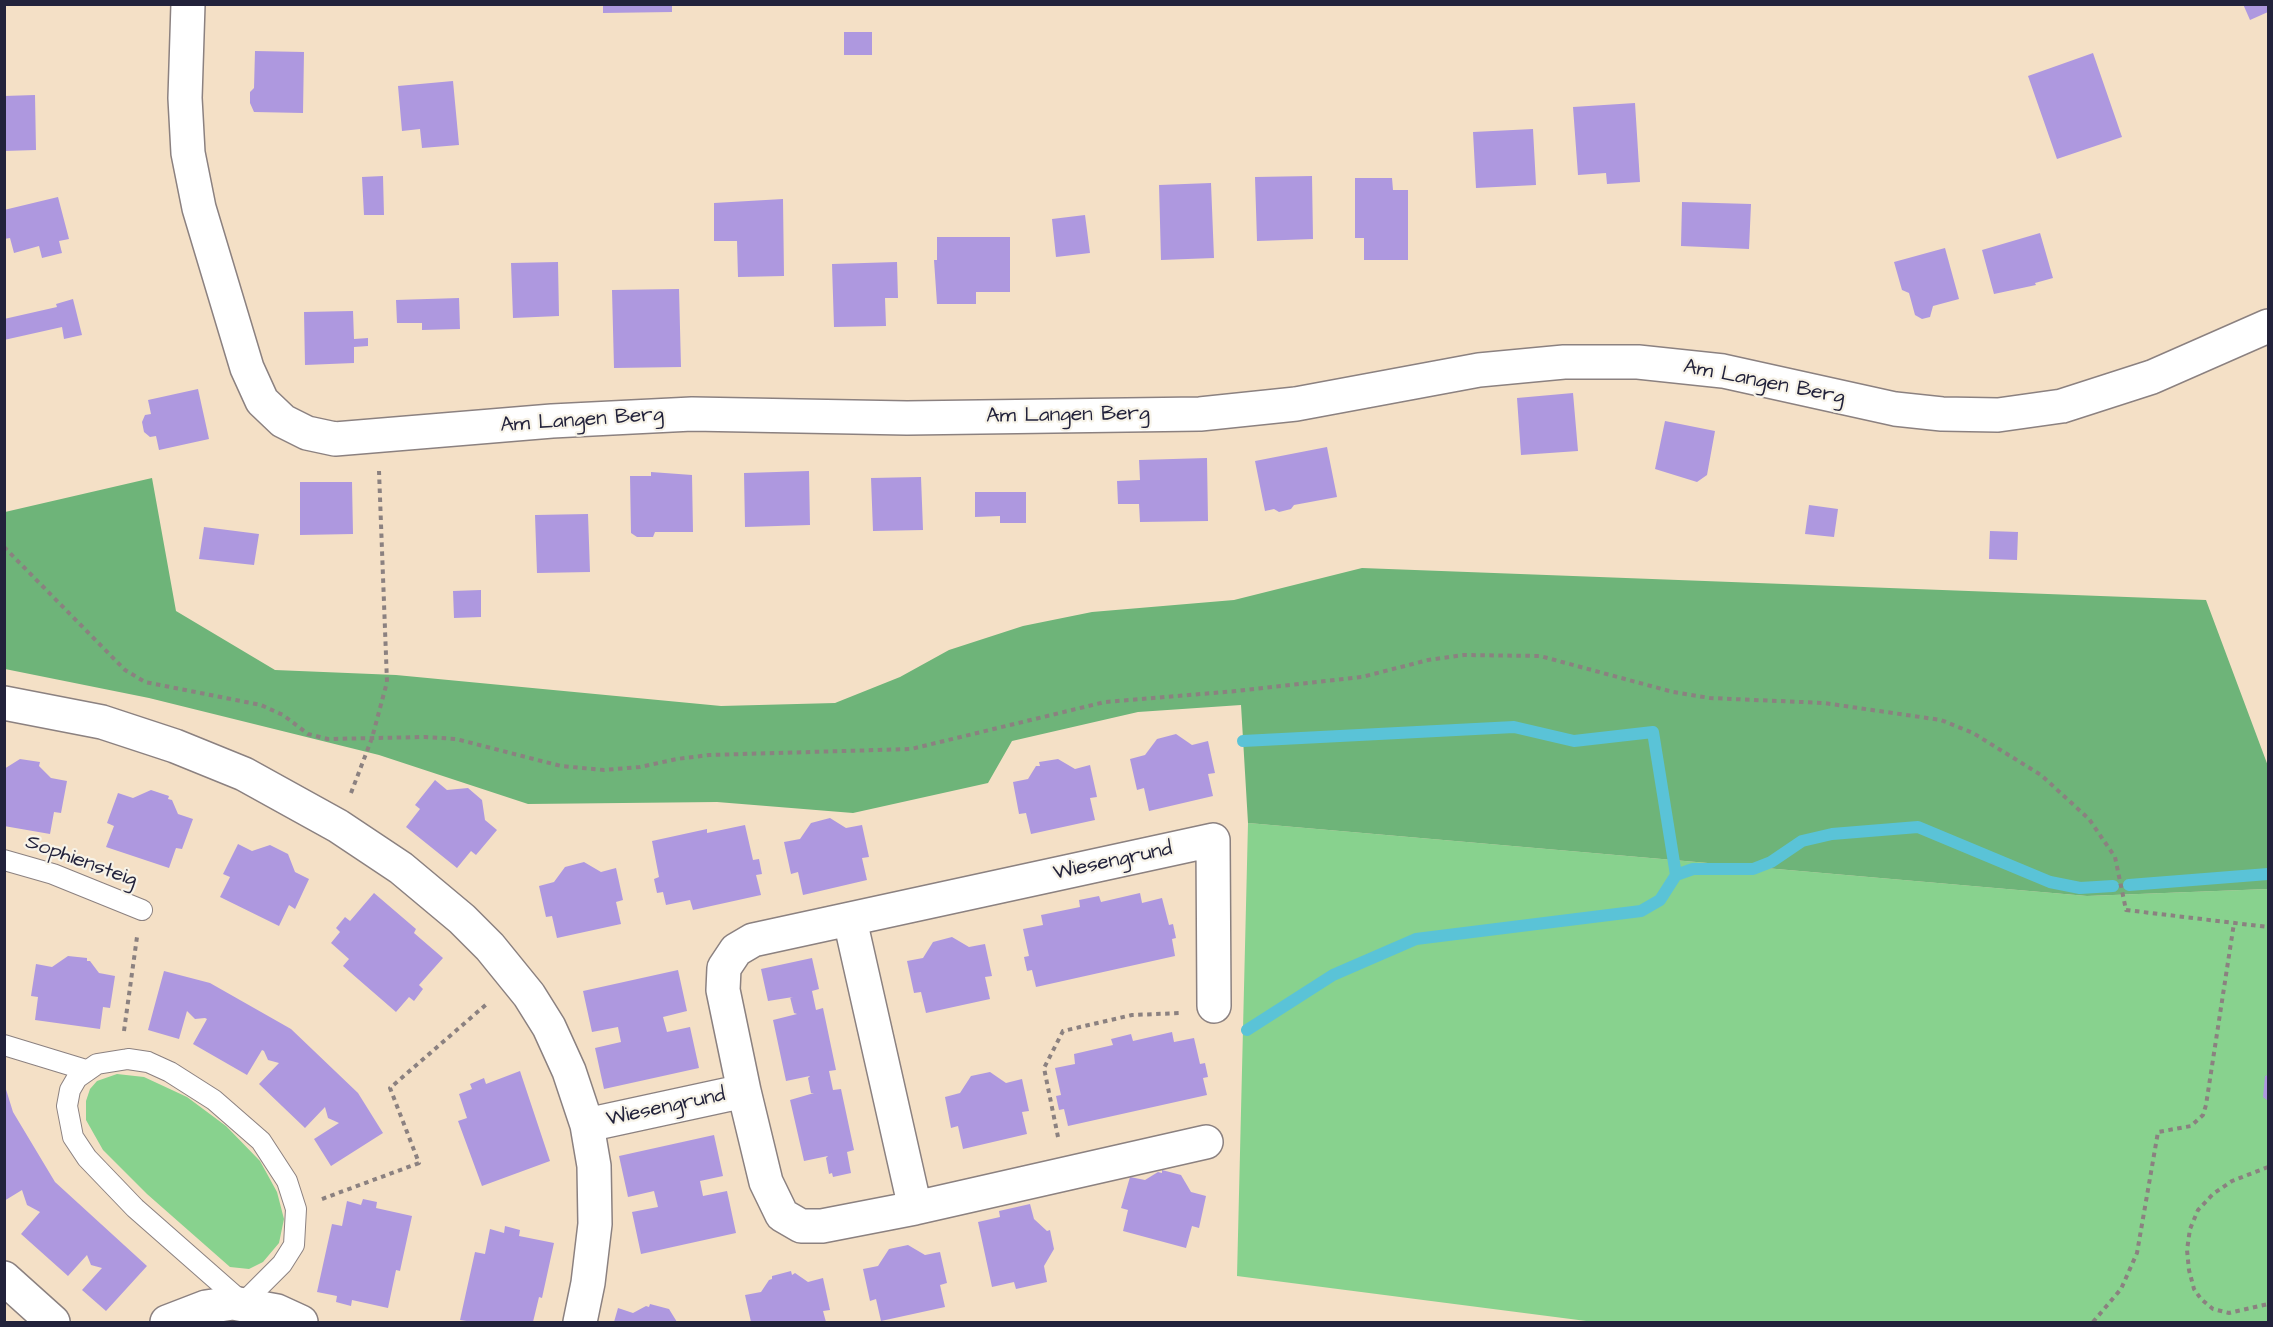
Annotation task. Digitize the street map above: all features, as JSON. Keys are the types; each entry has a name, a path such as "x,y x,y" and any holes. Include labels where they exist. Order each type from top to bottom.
{"street":[{"name":"Am Langen Berg","path":"188,4 185,98 188,153 200,208 247,368 262,401 283,420 307,433 335,439 552,420 692,414 907,418 1200,414 1296,404 1479,370 1564,362 1638,362 1723,371 1895,409 1942,414 1998,416 2062,406 2151,377 2268,326"},
{"path":"4,703 102,722 175,746 244,774 338,826 432,892 469,926 516,978 541,1012 570,1071 587,1125 594,1166 595,1224 588,1283 580,1323"},
{"name":"Wiesengrund","path":"1206,1142 915,1208 822,1226 801,1226 782,1215 766,1182 723,990 724,968 736,950 753,940 1213,840 1214,1006"},
{"path":"850,920 915,1208"},
{"name":"Wiesengrund","path":"587,1125 744,1091"},
{"path":"4,1278 53,1323"},
{"path":"167,1323 206,1307 243,1303 277,1311 302,1323"}],"lane":[{"name":"Sophiensteig","path":"4,860 53,874 142,910"},
{"path":"4,1045 86,1070"},
{"path":"120,1059 148,1062 170,1072 234,1116 261,1141 277,1162 287,1181 296,1209 296,1238 291,1252 243,1303 135,1208 78,1147 69,1127 67,1106 70,1090 86,1070 97,1064 120,1059"}],"path":[{"path":"338,826 372,738 387,682 378,437"},
{"path":"4,547 125,670 145,682 261,705 282,715 308,734 328,740 372,738 456,740 561,766 604,770 640,767 709,755 911,749 1105,702 1237,691 1362,677 1428,660 1464,655 1540,656 1673,692 1710,698 1824,703 1941,720 1973,732 2041,775 2089,819 2115,857 2126,910 2268,927"},
{"path":"120,1059 142,910"},
{"path":"2093,1323 2121,1288 2137,1253 2158,1132 2191,1126 2202,1115 2206,1106 2234,923"},
{"path":"296,1209 419,1163 390,1088 516,978"},
{"path":"1066,1174 1044,1068 1063,1030 1132,1015 1172,1015 1214,1006"},
{"path":"2268,1167 2232,1181 2212,1194 2198,1210 2190,1229 2187,1250 2194,1288 2213,1309 2229,1313 2268,1304"}],"green space":[{"path":"152,478 176,611 275,670 396,675 721,706 835,703 900,677 949,650 1023,626 1092,612 1234,600 1362,568 2206,600 2268,766 2268,889 2087,896 1248,823 1241,705 1138,712 1012,741 988,783 853,813 717,802 528,804 379,755 149,698 5,669 5,512"},
{"path":"1248,823 2087,896 2268,889 2268,1322 1594,1322 1237,1276"},
{"path":"117,1074 144,1077 187,1097 226,1126 260,1161 277,1192 284,1219 279,1243 263,1262 249,1269 230,1267 147,1194 103,1150 86,1120 86,1101 90,1089 97,1081"}],"building":[{"path":"603,4 672,4 672,12 603,13"},
{"path":"2243,4 2268,4 2268,12 2250,20"},
{"path":"844,32 872,32 872,55 844,55"},
{"path":"255,51 304,52 303,113 254,112 250,103 250,92 254,88"},
{"path":"2093,53 2122,137 2057,159 2028,76"},
{"path":"453,81 459,145 422,148 420,129 402,131 398,86"},
{"path":"35,95 36,150 4,151 4,96"},
{"path":"1635,103 1640,182 1607,184 1606,173 1578,175 1573,107"},
{"path":"1533,129 1536,185 1476,188 1473,132"},
{"path":"383,176 384,215 364,215 362,177"},
{"path":"1312,176 1313,239 1257,241 1255,177"},
{"path":"1355,178 1392,178 1393,190 1408,190 1408,260 1364,260 1364,238 1355,238"},
{"path":"1211,183 1214,258 1161,260 1159,185"},
{"path":"58,197 69,239 59,241 62,253 42,258 39,246 14,253 10,238 4,239 4,210"},
{"path":"783,199 784,276 738,277 737,241 714,241 714,203"},
{"path":"1682,202 1751,204 1749,249 1681,246"},
{"path":"1085,215 1090,253 1056,257 1052,219"},
{"path":"2040,233 2053,278 2035,283 2036,285 1994,294 1982,250"},
{"path":"937,237 1010,237 1010,292 976,292 976,304 937,304 934,260 937,260"},
{"path":"1945,248 1959,299 1933,306 1930,317 1922,319 1915,315 1909,293 1902,290 1894,262"},
{"path":"558,262 559,316 513,318 511,263"},
{"path":"897,262 898,298 885,298 886,326 834,327 832,264"},
{"path":"679,289 681,367 614,368 612,290"},
{"path":"459,298 460,329 422,330 422,323 397,323 396,300"},
{"path":"73,299 82,335 64,339 62,327 4,340 4,319 57,307 56,304"},
{"path":"353,311 354,339 368,338 368,346 354,347 354,363 305,365 304,312"},
{"path":"198,389 209,439 159,450 156,436 150,437 144,432 142,422 145,415 151,414 148,400"},
{"path":"1573,393 1578,451 1521,455 1517,398"},
{"path":"1665,421 1715,431 1707,475 1697,482 1655,469"},
{"path":"1327,447 1337,497 1294,505 1291,509 1279,512 1274,509 1265,511 1255,461"},
{"path":"1207,458 1208,521 1140,522 1139,504 1118,504 1117,481 1140,480 1139,460"},
{"path":"809,471 810,525 745,527 744,473"},
{"path":"651,472 692,475 693,532 655,532 653,537 637,537 631,533 630,476 651,476"},
{"path":"921,477 923,530 873,531 871,478"},
{"path":"300,482 352,482 353,534 300,535"},
{"path":"975,492 1026,492 1026,523 1000,523 1000,516 975,517"},
{"path":"1809,505 1838,509 1834,537 1805,534"},
{"path":"588,514 590,572 537,573 535,515"},
{"path":"204,527 259,534 254,565 199,559"},
{"path":"1990,531 2018,532 2017,560 1989,559"},
{"path":"481,590 481,617 454,618 453,591"},
{"path":"1176,734 1192,745 1208,741 1215,773 1208,774 1213,796 1149,811 1144,788 1137,790 1130,759 1145,755 1157,739"},
{"path":"20,759 40,762 39,766 51,778 67,781 61,813 54,812 50,834 4,826 4,769"},
{"path":"1058,759 1075,769 1090,765 1097,797 1090,798 1095,820 1031,834 1026,813 1019,814 1013,782 1028,779 1036,766 1040,766 1039,762"},
{"path":"435,780 447,790 468,788 482,800 485,820 497,830 476,855 471,851 457,868 406,827 420,809 415,805"},
{"path":"151,790 169,796 168,799 172,800 178,814 193,819 182,849 176,848 169,868 106,847 114,826 107,823 118,793 133,798"},
{"path":"830,818 846,828 862,825 869,857 862,858 867,880 803,895 798,872 791,874 784,842 800,839 811,823"},
{"path":"745,825 753,860 759,859 762,874 756,875 761,895 693,910 690,900 666,905 663,892 657,893 654,879 659,877 652,841 707,829 707,833"},
{"path":"238,844 252,851 270,845 288,854 295,872 309,879 295,909 289,905 279,926 220,897 230,877 223,874"},
{"path":"584,862 601,872 616,868 623,900 616,902 621,924 557,938 552,916 546,917 539,886 554,882 565,867"},
{"path":"374,893 416,929 414,933 443,958 419,985 423,989 414,1001 409,997 396,1012 343,966 349,959 331,943 340,932 336,928 345,917 350,921"},
{"path":"1140,893 1142,903 1162,898 1169,925 1173,924 1176,938 1172,939 1175,956 1036,987 1032,970 1027,971 1024,957 1029,956 1023,929 1043,925 1041,915 1080,907 1079,900 1099,896 1101,902"},
{"path":"952,937 969,947 985,944 992,976 985,977 990,999 926,1013 921,992 914,993 907,961 923,958 933,942"},
{"path":"68,956 87,958 87,961 90,961 99,973 115,976 110,1008 103,1007 100,1029 35,1020 38,997 31,996 36,964 52,967"},
{"path":"812,958 819,989 812,991 816,1010 823,1008 836,1070 829,1071 833,1090 841,1089 854,1150 847,1152 851,1173 833,1177 832,1173 829,1174 826,1158 828,1156 804,1161 790,1100 814,1093 811,1093 808,1078 810,1076 786,1081 773,1020 797,1014 794,1013 790,997 768,1001 761,969"},
{"path":"678,970 687,1011 663,1017 667,1032 690,1027 699,1068 604,1089 595,1048 621,1042 618,1027 592,1032 583,991"},
{"path":"164,971 210,983 291,1029 358,1093 383,1133 331,1166 314,1139 339,1123 328,1118 325,1107 305,1128 259,1084 279,1063 268,1060 264,1051 262,1050 247,1075 193,1044 207,1019 205,1018 195,1019 187,1011 179,1039 148,1030"},
{"path":"1172,1032 1174,1042 1194,1038 1200,1064 1205,1063 1208,1077 1203,1078 1207,1095 1068,1126 1064,1109 1059,1110 1056,1096 1061,1095 1055,1068 1075,1064 1074,1054 1113,1045 1111,1039 1131,1034 1133,1041"},
{"path":"520,1071 550,1161 482,1186 458,1121 467,1118 459,1094 472,1089 470,1084 484,1078 486,1084"},
{"path":"990,1072 1006,1083 1022,1079 1029,1111 1022,1112 1027,1134 963,1149 958,1126 951,1128 945,1097 960,1093 971,1076"},
{"path":"2268,1075 2268,1101 2263,1097 2265,1076"},
{"path":"4,1083 13,1112 55,1182 147,1266 106,1311 82,1290 102,1268 91,1265 87,1255 68,1276 21,1234 40,1212 27,1205 22,1190 4,1201"},
{"path":"714,1135 723,1176 700,1181 703,1196 727,1191 736,1233 641,1254 632,1212 658,1207 654,1191 628,1197 619,1156"},
{"path":"1162,1170 1181,1175 1191,1192 1206,1196 1199,1228 1192,1226 1186,1248 1123,1231 1128,1210 1121,1208 1130,1177 1145,1180 1158,1172 1162,1173"},
{"path":"363,1199 377,1202 376,1208 412,1216 400,1271 396,1270 388,1308 352,1300 351,1306 336,1302 337,1296 317,1292 332,1224 342,1226 347,1201 361,1205"},
{"path":"1030,1204 1034,1219 1047,1231 1050,1230 1054,1249 1044,1266 1047,1282 1016,1289 1014,1282 992,1287 978,1222 1000,1217 999,1211"},
{"path":"505,1226 520,1230 519,1236 554,1243 542,1298 539,1297 533,1322 460,1320 475,1252 485,1254 490,1229 504,1233"},
{"path":"908,1245 925,1255 940,1252 947,1283 940,1285 945,1307 881,1321 876,1299 870,1301 863,1269 878,1266 889,1249"},
{"path":"791,1271 792,1275 795,1273 808,1282 823,1278 830,1310 823,1311 826,1322 751,1322 745,1295 761,1292 772,1276"},
{"path":"650,1304 669,1309 677,1322 614,1322 618,1308 633,1313 646,1306 649,1307"}],"waterway":[{"path":"1243,741 1514,727 1574,741 1653,732 1676,875"},
{"path":"1247,1030 1333,975 1416,939 1641,911 1660,900 1676,875 1693,869 1753,869 1771,862 1802,841 1832,834 1918,827 2050,882 2080,888 2113,886"},
{"path":"2129,885 2268,874"}]}
